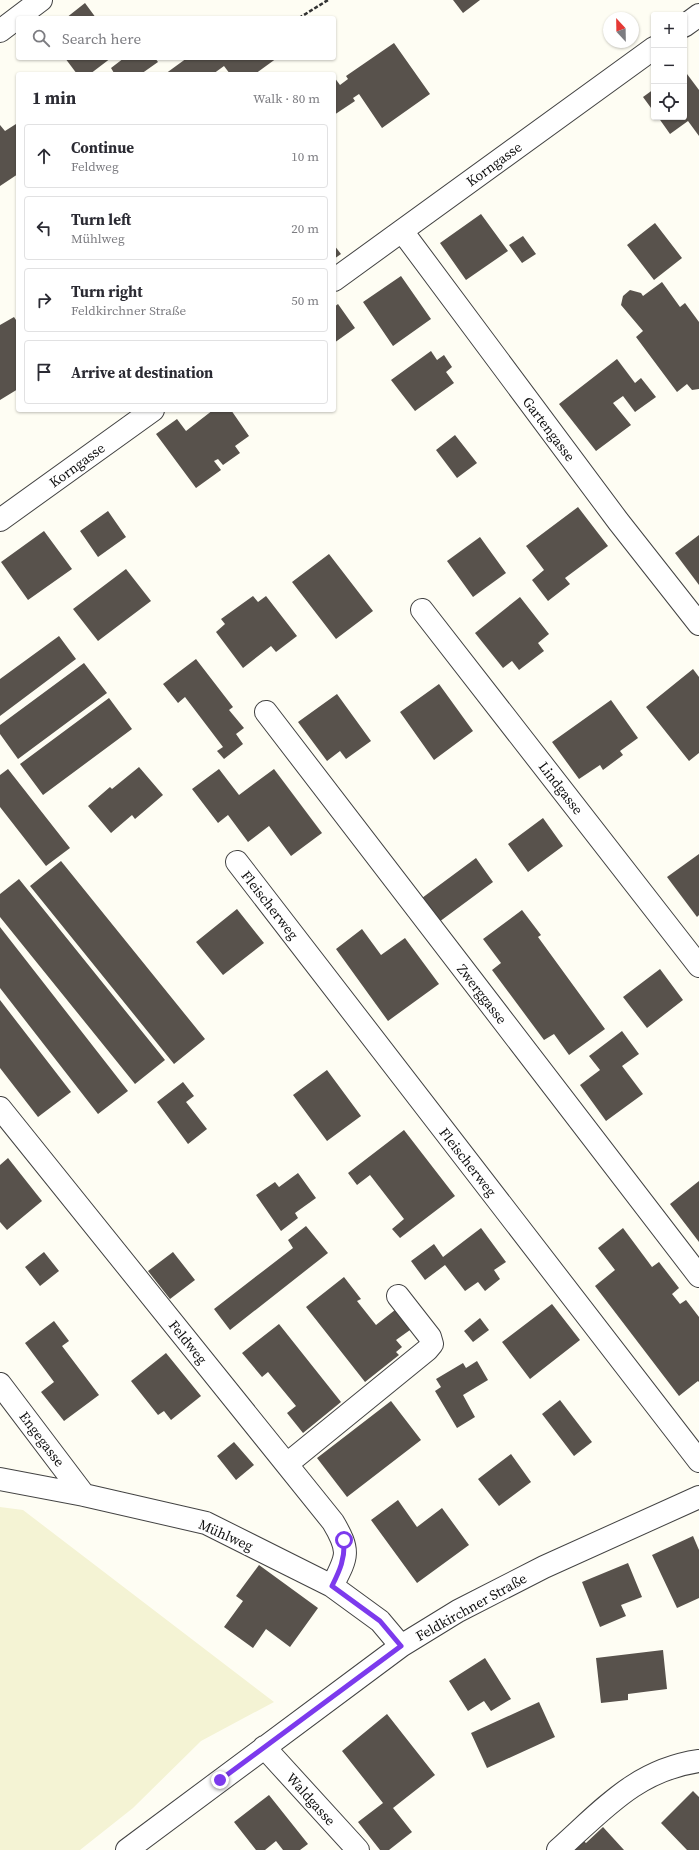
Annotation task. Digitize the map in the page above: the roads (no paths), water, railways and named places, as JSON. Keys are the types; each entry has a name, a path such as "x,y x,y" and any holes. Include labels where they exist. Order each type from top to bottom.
{"street":[{"path":"20,16 41,0"},
{"path":"687,24 699,15"},
{"path":"0,31 16,19"},
{"name":"Korngasse","path":"336,279 651,50"},
{"name":"Gartengasse","path":"402,231 618,521 699,624"},
{"name":"Korngasse","path":"0,520 150,412"},
{"name":"Lindgasse","path":"422,610 699,966"},
{"name":"Zwerggasse","path":"266,712 699,1276"},
{"name":"Fleischerweg","path":"237,862 699,1461"},
{"name":"Feldweg","path":"0,1108 333,1522 344,1540 345,1553 343,1565 332,1586"},
{"path":"287,1464 427,1350 432,1344 430,1337 398,1296"},
{"name":"Engegasse","path":"0,1384 84,1495"},
{"name":"Mühlweg","path":"0,1479 84,1495 206,1523 332,1586 380,1621 401,1646"},
{"name":"Feldkirchner Straße","path":"127,1850 401,1646 458,1611 544,1567 699,1497"},
{"name":"Waldgasse","path":"264,1747 358,1850"},
{"path":"558,1850 622,1792 638,1781 657,1772 699,1761"}]}
